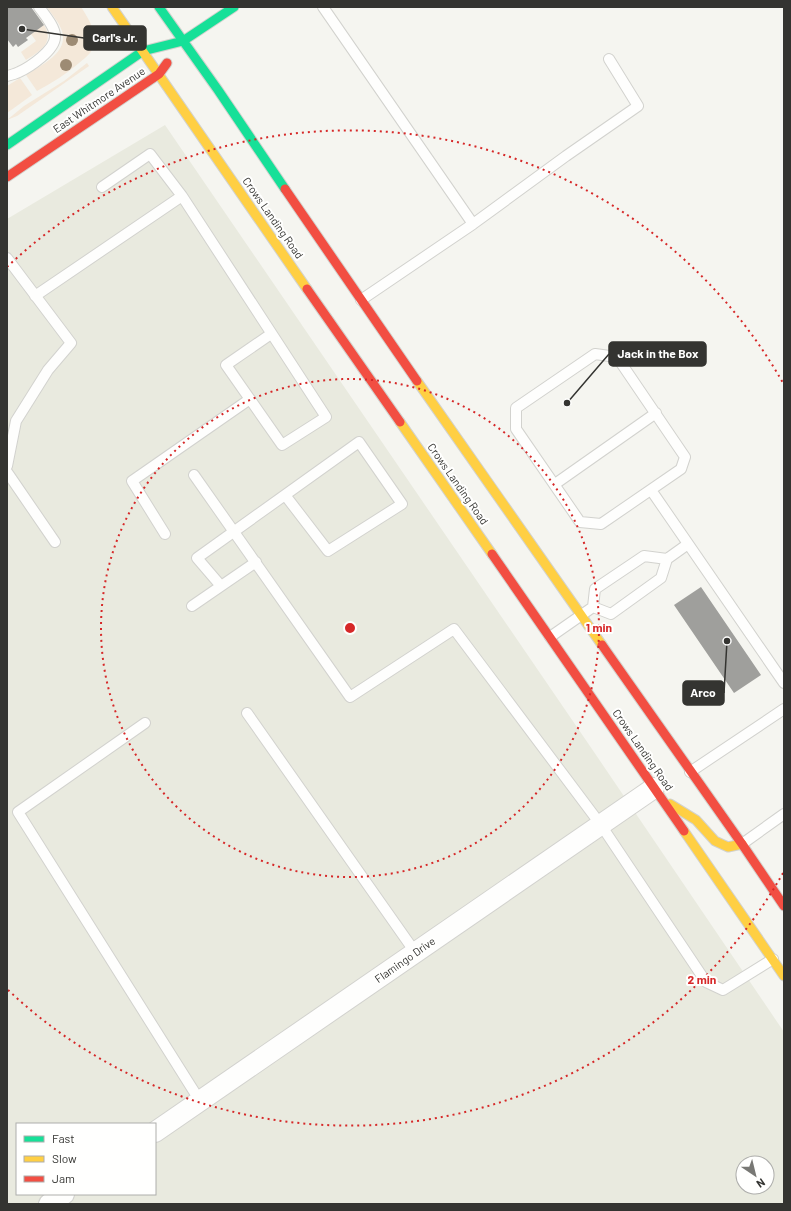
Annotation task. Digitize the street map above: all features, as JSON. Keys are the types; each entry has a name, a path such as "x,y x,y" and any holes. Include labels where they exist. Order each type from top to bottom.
{"main road":[{"name":"Crows Landing Road","path":"112,7 784,976"},
{"path":"159,7 580,616 742,844 784,906"},
{"path":"183,41 234,7"},
{"name":"East Whitmore Avenue","path":"7,145 143,51 183,41"},
{"name":"East Whitmore Avenue","path":"7,177 159,74 183,41"},
{"path":"658,793 696,820 715,841 728,847 742,844"}],"street":[{"name":"Flamingo Drive","path":"156,1131 601,825 658,793"},
{"path":"49,1204 62,1195"}],"lane":[{"path":"7,76 20,72 45,55 52,45 56,36 51,23 39,7"},
{"path":"323,7 473,224"},
{"path":"361,300 473,224 566,156 638,106 609,59"},
{"path":"102,187 150,154 182,196 326,417 282,444 226,365 271,334"},
{"path":"36,296 182,196"},
{"path":"7,258 71,343 48,370 16,421 7,466"},
{"path":"595,354 617,357 656,413 685,457 681,469 601,524 580,522 516,429 516,408 595,354"},
{"path":"164,534 132,482 250,399"},
{"path":"554,484 656,413"},
{"path":"221,586 197,558 286,496 359,442 402,504 328,551 286,496"},
{"path":"7,472 55,542"},
{"path":"194,474 350,696 454,629 601,825 706,982 723,990 773,959"},
{"path":"650,490 784,683"},
{"path":"550,637 593,607 596,590 644,556 667,558 688,544"},
{"path":"593,607 611,614 661,578 667,558"},
{"path":"192,606 256,562"},
{"path":"690,772 784,709"},
{"path":"247,713 415,952"},
{"path":"145,723 18,812 200,1101"},
{"path":"742,844 784,814"}],"shaded area":[{"path":"47,7 81,7 93,29 94,41 90,53 86,57 64,75 37,91 26,75 52,58 58,52 63,39 61,28"},
{"path":"44,25 47,31 47,42 41,50 26,60 21,52 36,41 31,34"},
{"path":"87,63 89,66 17,116 7,120 24,106 64,81"},
{"path":"20,78 32,95 7,113 7,86"},
{"path":"165,125 784,1032 784,1204 7,1204 7,219"}],"building":[{"path":"7,7 31,7 44,25 26,38 28,40 18,47 16,44 13,47 7,39"},
{"path":"701,587 761,675 734,693 674,605"}],"traffic: fast":[{"path":"159,7 218,90 285,189"},
{"path":"7,145 143,51 183,41 234,7"}],"traffic: slow":[{"path":"112,7 307,289"},
{"path":"417,381 602,645"},
{"path":"400,422 492,554"},
{"path":"670,804 696,820 715,841 728,847 742,844"},
{"path":"684,831 784,976"}],"traffic: jam":[{"path":"7,177 159,74 167,63"},
{"path":"285,189 417,381"},
{"path":"307,289 400,422"},
{"path":"492,554 684,831"},
{"path":"602,645 784,906"}],"place":[{"name":"Carl's Jr.","path":"22,29"},
{"name":"Jack in the Box","path":"567,403"},
{"name":"Arco","path":"727,641"}]}
